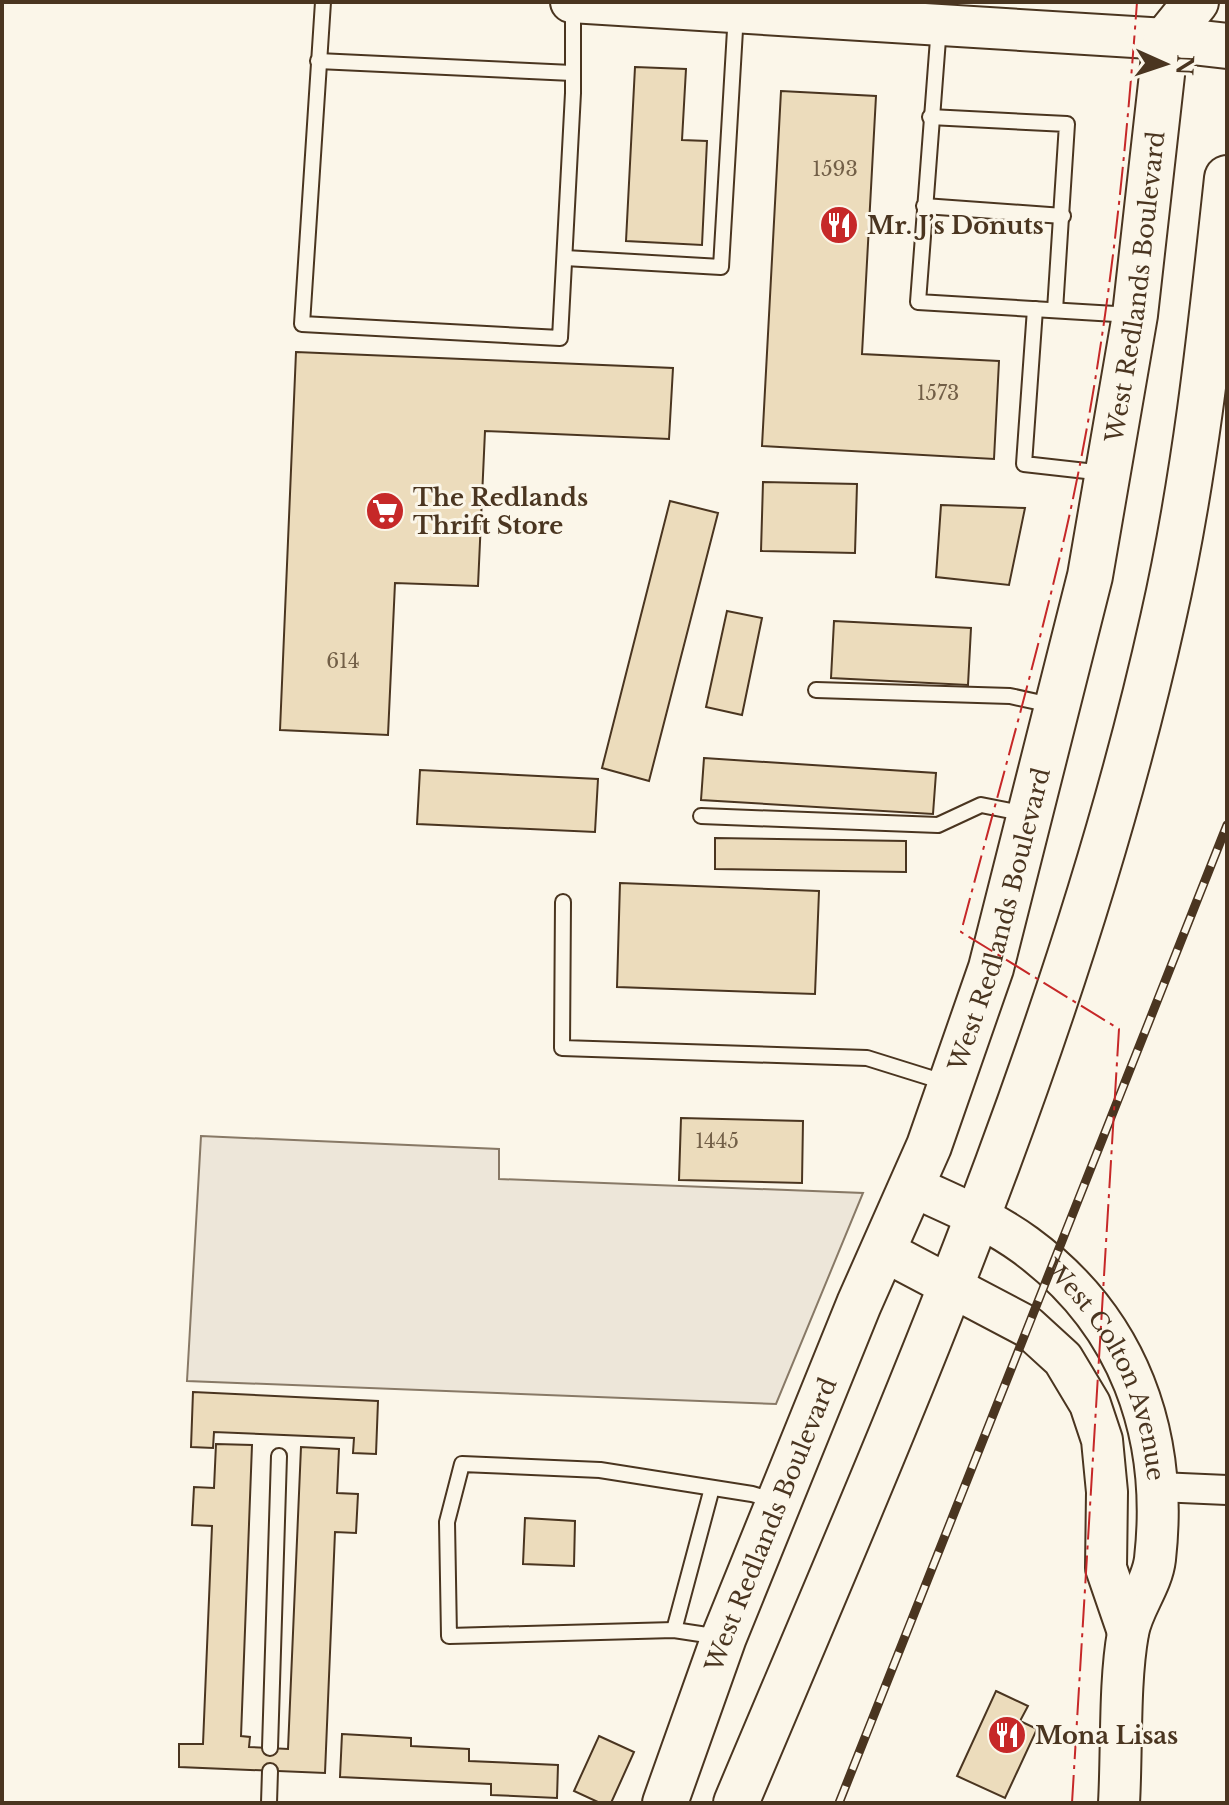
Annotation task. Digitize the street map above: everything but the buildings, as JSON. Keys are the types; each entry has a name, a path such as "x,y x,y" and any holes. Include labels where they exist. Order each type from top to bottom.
{"main road":[{"path":"572,2 1166,39 1227,46"},
{"path":"1166,39 1196,2"},
{"path":"1219,2 1227,23"},
{"name":"West Redlands Boulevard","path":"665,1803 724,1637 952,1085 991,968 1090,576 1135,315 1166,39"},
{"path":"736,1803 954,1286 1080,929 1121,790 1164,619 1185,512 1223,266 1227,178"},
{"name":"West Colton Avenue","path":"912,1186 1022,1242 1052,1265 1099,1317 1121,1351 1138,1392 1152,1438 1159,1487 1154,1563 1128,1632 1119,1803"},
{"name":"West Colton Avenue","path":"884,1251 1028,1327 1063,1359 1090,1404 1102,1440 1107,1492 1106,1568 1128,1632"}],"street":[{"path":"1159,1487 1227,1490"}],"lane":[{"path":"323,2 302,324 560,338 572,73 572,2"},
{"path":"565,258 721,267 736,13"},
{"path":"939,26 918,302 1135,315"},
{"path":"318,61 572,73"},
{"path":"930,117 1067,124 1055,310"},
{"path":"924,206 1063,216"},
{"path":"1035,309 1024,464 1108,473"},
{"path":"816,690 1010,696 1059,707"},
{"path":"701,816 938,825 981,805 1032,815"},
{"path":"563,902 562,1048 867,1058 952,1085"},
{"path":"270,1748 279,1456"},
{"path":"724,1637 674,1630 449,1636 447,1522 462,1464 600,1470 752,1494 779,1502"},
{"path":"674,1630 712,1488"},
{"path":"269,1803 270,1771"}],"shaded area":[{"path":"201,1136 499,1149 499,1179 863,1193 776,1404 187,1381"}],"railway":[{"path":"839,1803 1227,825"}],"power":[{"path":"1072,1803 1119,1029 961,932 1041,635 1079,469 1111,270 1137,2"}],"place":[{"name":"Mr. J’s Donuts","path":"839,225"},
{"name":"The Redlands Thrift Store","path":"385,511"},
{"name":"Mona Lisas","path":"1007,1735"}]}
